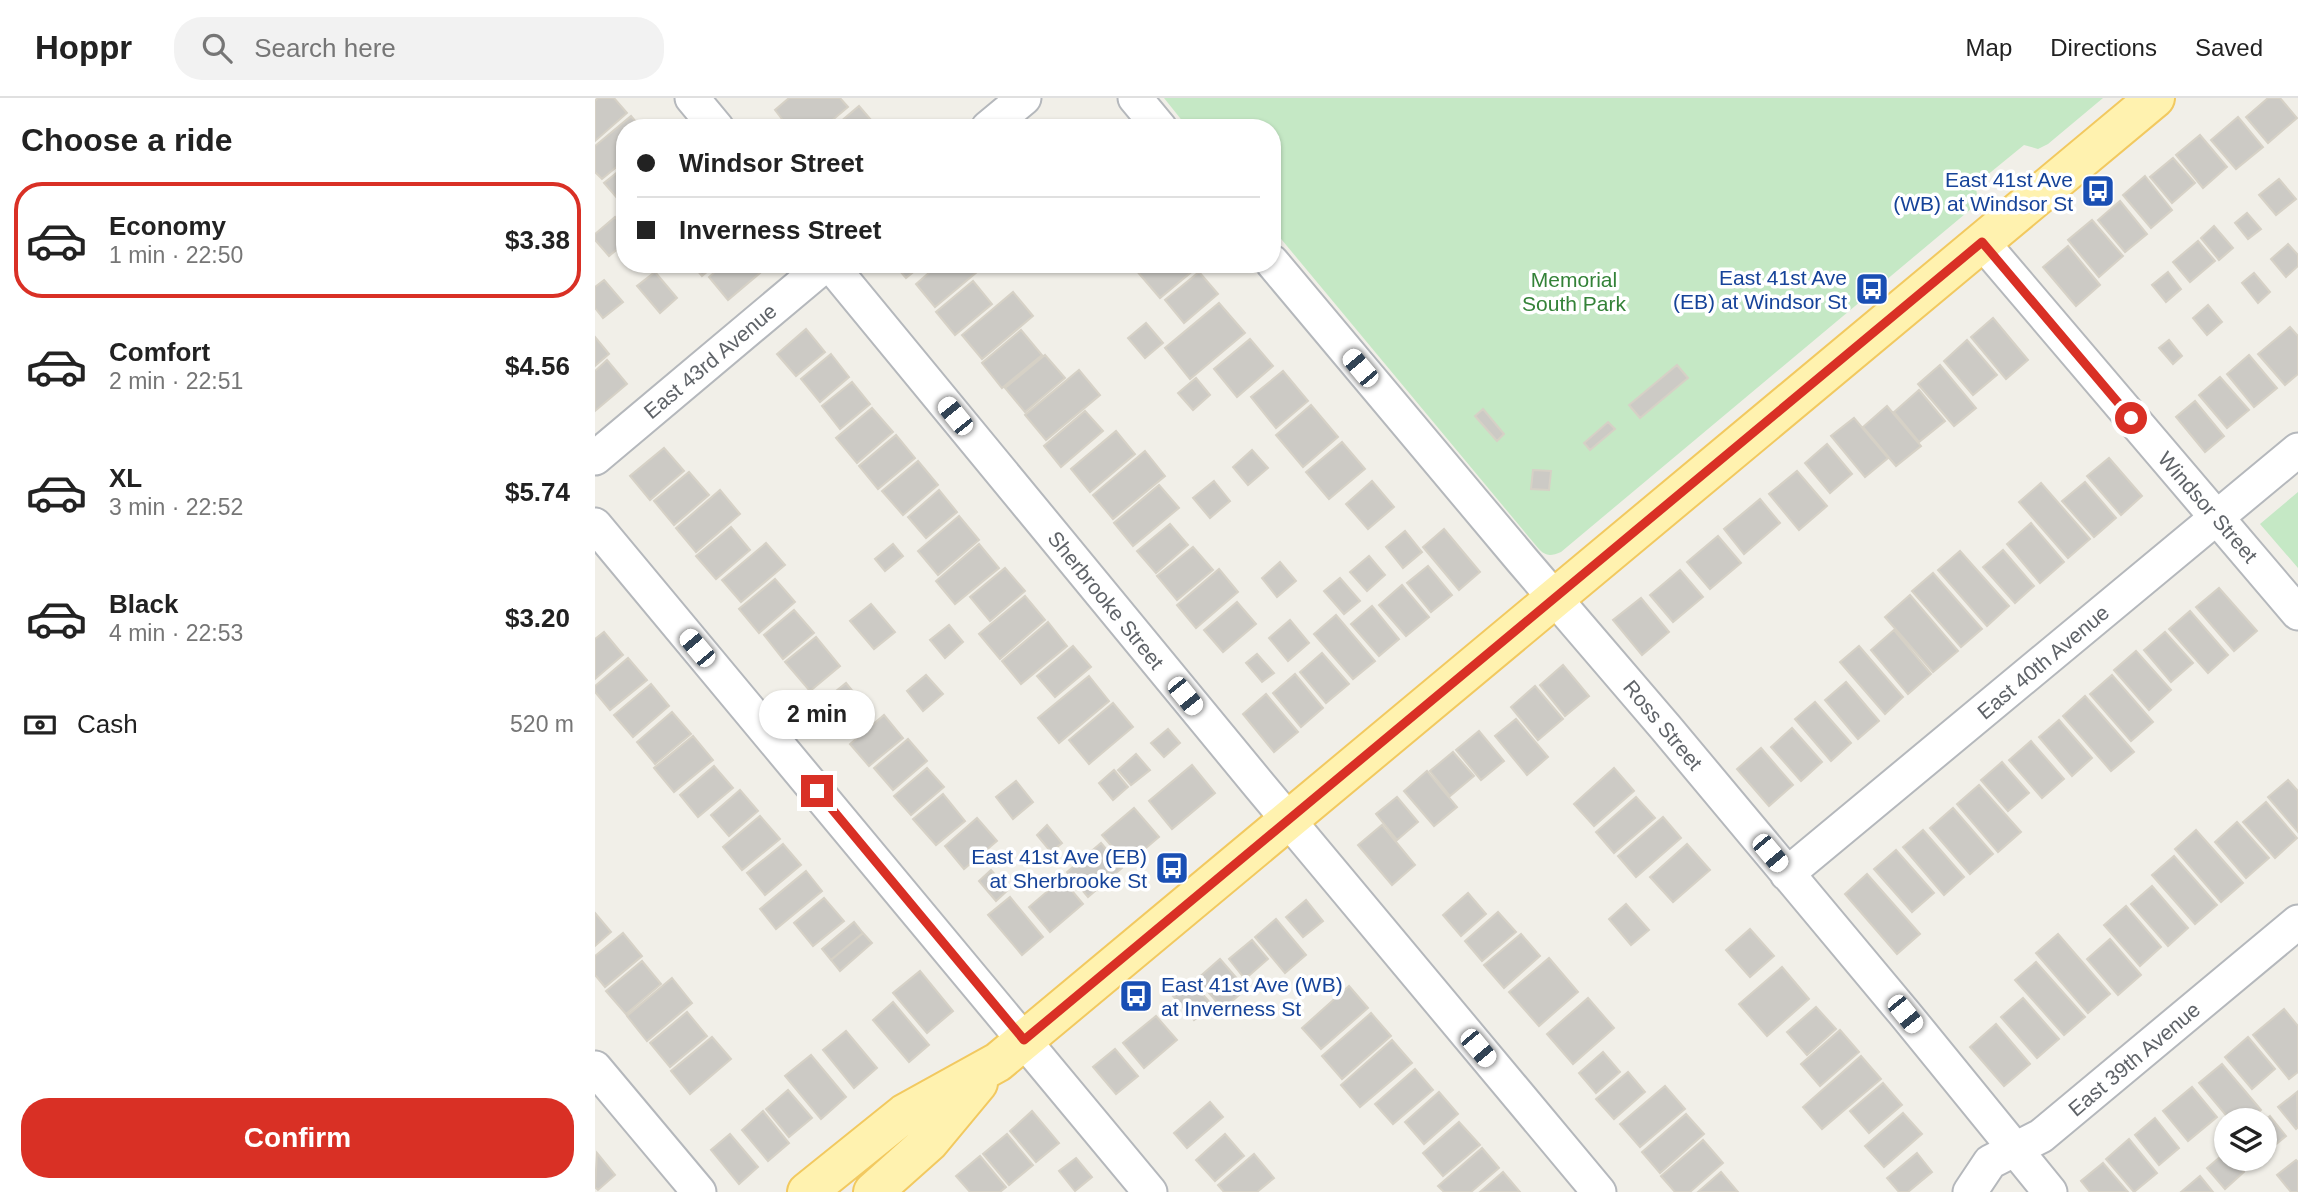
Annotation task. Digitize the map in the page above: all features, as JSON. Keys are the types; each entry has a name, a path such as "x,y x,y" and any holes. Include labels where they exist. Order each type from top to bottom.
{"main road":[{"path":"873,1192 929,1142 990,1068 2155,98"},
{"path":"807,1192 904,1114 990,1068"}],"street":[{"path":"692,98 710,119"},
{"path":"999,119 1024,98"},
{"path":"1136,98 1153,119"},
{"name":"Windsor Street","path":"1982,242 2298,613"},
{"name":"East 43rd Avenue","path":"595,457 817,273"},
{"name":"Sherbrooke Street","path":"835,273 1599,1192"},
{"name":"Ross Street","path":"1281,273 1787,874 2050,1192"},
{"name":"East 40th Avenue","path":"1787,874 2298,450"},
{"path":"595,525 1150,1192"},
{"name":"East 39th Avenue","path":"1970,1192 1990,1162 2041,1136 2298,922"},
{"path":"595,1068 699,1192"}],"green space":[{"name":"Memorial South Park","path":"1164,98 2103,98 2048,144 2038,149 2024,145 1975,185 1977,198 1971,209 1561,552 1549,555 1538,548 1281,239 1281,119 1181,119"},
{"path":"2298,492 2298,568 2260,524"}],"building":[{"path":"598,98 614,98 627,113 616,119 616,123 595,141 595,101"},
{"path":"789,98 840,98 848,107 834,119 782,119 775,110"},
{"path":"2268,98 2280,98 2297,118 2268,143 2246,117"},
{"path":"859,106 870,119 844,119"},
{"path":"2238,117 2263,147 2236,169 2211,140"},
{"path":"616,128 616,167 602,179 595,172 595,146"},
{"path":"2200,135 2227,167 2203,188 2176,155"},
{"path":"2173,158 2195,183 2172,203 2150,177"},
{"path":"616,173 616,197 604,183"},
{"path":"2145,176 2172,210 2151,228 2123,195"},
{"path":"2279,179 2296,199 2276,215 2259,195"},
{"path":"2120,201 2147,234 2125,252 2098,220"},
{"path":"2247,213 2261,229 2248,239 2235,223"},
{"path":"615,217 616,250 609,256 595,240 595,234"},
{"path":"2092,220 2123,256 2099,277 2068,240"},
{"path":"2214,226 2233,248 2219,260 2201,238"},
{"path":"2198,241 2215,261 2190,282 2173,262"},
{"path":"2288,244 2298,255 2298,266 2286,277 2271,259"},
{"path":"2068,246 2100,285 2076,306 2043,267"},
{"path":"2168,272 2181,289 2166,302 2152,285"},
{"path":"656,273 677,298 660,313 637,286"},
{"path":"714,273 760,273 728,300 709,277"},
{"path":"929,273 976,273 935,307 916,284"},
{"path":"1139,273 1190,273 1160,298"},
{"path":"1198,273 1218,294 1184,323 1165,300"},
{"path":"2254,273 2270,292 2258,303 2242,283"},
{"path":"604,280 623,302 603,318 595,308 595,287"},
{"path":"973,281 992,304 955,335 936,312"},
{"path":"1013,292 1033,316 982,359 962,335"},
{"path":"1219,303 1245,333 1190,379 1165,348"},
{"path":"2208,305 2222,322 2207,335 2193,318"},
{"path":"1993,318 2028,360 2006,379 1971,337"},
{"path":"1146,323 1163,343 1145,358 1128,338"},
{"path":"2290,327 2298,336 2298,374 2285,385 2258,354"},
{"path":"806,329 825,352 796,376 777,354"},
{"path":"1021,330 1042,355 1002,388 982,363"},
{"path":"595,337 609,354 595,366"},
{"path":"1250,339 1273,366 1237,397 1214,369"},
{"path":"1967,340 1997,375 1973,395 1944,361"},
{"path":"2169,340 2182,356 2173,364 2159,348"},
{"path":"831,354 849,377 820,402 801,379"},
{"path":"1045,355 1065,378 1025,412 1005,388"},
{"path":"2249,355 2277,388 2254,407 2227,374"},
{"path":"607,360 627,384 595,411 595,371"},
{"path":"1677,365 1688,378 1640,418 1629,405"},
{"path":"1940,365 1976,408 1954,426 1918,384"},
{"path":"1079,370 1100,395 1046,440 1025,415"},
{"path":"1283,371 1308,401 1276,428 1251,397"},
{"path":"2220,377 2249,410 2227,428 2199,395"},
{"path":"1196,378 1210,395 1193,410 1178,393"},
{"path":"852,382 870,404 840,429 822,406"},
{"path":"1919,390 1945,421 1919,442 1894,412"},
{"path":"2195,401 2224,436 2205,452 2176,417"},
{"path":"1311,405 1338,437 1303,467 1276,435"},
{"path":"1887,406 1921,446 1896,466 1863,427"},
{"path":"872,408 893,432 857,463 836,438"},
{"path":"1483,409 1504,434 1497,441 1475,416"},
{"path":"1085,411 1103,431 1061,467 1044,446"},
{"path":"1854,418 1888,458 1865,477 1831,436"},
{"path":"1608,422 1615,429 1590,450 1584,443"},
{"path":"1116,431 1135,454 1090,492 1071,469"},
{"path":"896,435 915,458 878,489 859,466"},
{"path":"1342,442 1365,469 1329,499 1306,472"},
{"path":"1827,444 1852,474 1830,493 1805,463"},
{"path":"664,448 684,471 650,500 630,476"},
{"path":"1252,450 1268,468 1248,485 1233,467"},
{"path":"1145,451 1165,476 1113,519 1093,495"},
{"path":"2109,458 2142,496 2121,515 2087,476"},
{"path":"918,461 938,485 903,515 882,491"},
{"path":"1533,470 1551,471 1549,490 1531,489"},
{"path":"1797,471 1827,506 1799,530 1769,494"},
{"path":"689,472 709,495 674,525 654,501"},
{"path":"1214,481 1230,501 1210,518 1193,498"},
{"path":"1372,481 1394,507 1368,529 1346,504"},
{"path":"2085,482 2116,518 2094,537 2062,501"},
{"path":"2041,483 2090,539 2068,558 2019,502"},
{"path":"1159,485 1179,508 1133,546 1114,523"},
{"path":"720,490 740,514 696,552 676,528"},
{"path":"939,490 957,512 926,538 908,517"},
{"path":"1760,499 1780,523 1744,554 1724,529"},
{"path":"959,516 979,540 938,575 918,551"},
{"path":"2031,523 2064,562 2040,583 2007,544"},
{"path":"1170,524 1188,545 1156,573 1137,551"},
{"path":"731,527 750,550 716,579 696,556"},
{"path":"1444,529 1480,572 1459,590 1423,547"},
{"path":"1405,531 1422,552 1403,568 1386,547"},
{"path":"1718,536 1741,563 1710,589 1687,562"},
{"path":"766,543 785,565 741,602 722,580"},
{"path":"893,544 903,556 885,571 875,559"},
{"path":"979,544 999,568 955,604 936,581"},
{"path":"1193,547 1213,570 1177,600 1157,576"},
{"path":"2003,550 2034,586 2015,603 1983,567"},
{"path":"1960,551 2009,606 1987,626 1938,570"},
{"path":"1369,556 1385,575 1367,591 1350,572"},
{"path":"1280,562 1296,581 1277,597 1262,578"},
{"path":"1428,566 1452,595 1431,612 1407,583"},
{"path":"1005,568 1025,591 990,621 970,597"},
{"path":"1219,569 1238,592 1196,628 1177,605"},
{"path":"1680,570 1703,597 1673,622 1650,595"},
{"path":"1933,573 1982,629 1961,647 1912,591"},
{"path":"1340,578 1360,601 1344,614 1324,591"},
{"path":"775,579 795,602 759,633 739,609"},
{"path":"1402,585 1429,617 1406,636 1379,605"},
{"path":"2219,588 2257,631 2234,651 2196,607"},
{"path":"1910,595 1958,651 1933,672 1885,617"},
{"path":"1025,596 1045,620 1000,659 979,634"},
{"path":"1641,598 1669,632 1642,655 1613,620"},
{"path":"1237,602 1256,624 1223,652 1204,630"},
{"path":"871,604 895,632 874,649 850,621"},
{"path":"1372,606 1399,639 1379,656 1351,624"},
{"path":"794,610 814,633 783,659 764,635"},
{"path":"2190,611 2228,655 2208,673 2169,629"},
{"path":"1336,615 1375,661 1353,679 1314,634"},
{"path":"1290,620 1309,643 1288,661 1269,638"},
{"path":"1048,622 1067,646 1021,684 1002,661"},
{"path":"949,625 963,642 945,658 930,640"},
{"path":"1894,630 1931,674 1908,694 1871,650"},
{"path":"604,632 623,655 595,679 595,639"},
{"path":"2165,632 2193,663 2171,682 2144,650"},
{"path":"816,637 840,666 810,691 785,662"},
{"path":"1073,646 1091,667 1055,697 1037,676"},
{"path":"1859,646 1903,697 1885,714 1840,662"},
{"path":"2136,651 2171,690 2149,710 2114,670"},
{"path":"1322,653 1349,684 1326,703 1300,672"},
{"path":"1257,654 1274,673 1262,682 1246,663"},
{"path":"628,658 647,680 610,710 595,692 595,686"},
{"path":"1563,665 1589,696 1565,716 1540,685"},
{"path":"1295,674 1323,708 1301,727 1273,693"},
{"path":"926,675 943,694 923,711 907,691"},
{"path":"2112,675 2153,722 2131,741 2090,694"},
{"path":"1089,676 1109,701 1059,743 1038,718"},
{"path":"1846,682 1879,721 1858,739 1825,700"},
{"path":"846,683 872,715 846,737 819,705"},
{"path":"651,684 669,706 633,737 614,715"},
{"path":"1535,686 1563,719 1538,740 1511,707"},
{"path":"1266,694 1298,732 1274,752 1243,714"},
{"path":"2085,696 2134,752 2111,771 2063,716"},
{"path":"1815,702 1851,743 1831,761 1795,719"},
{"path":"1113,703 1133,727 1089,764 1069,740"},
{"path":"672,712 691,734 655,764 637,742"},
{"path":"884,715 903,738 869,766 850,744"},
{"path":"1516,719 1548,757 1527,775 1495,736"},
{"path":"2059,720 2092,758 2072,776 2039,737"},
{"path":"1792,728 1822,762 1801,781 1771,747"},
{"path":"1168,729 1180,743 1164,757 1151,743"},
{"path":"1479,731 1504,761 1481,780 1456,750"},
{"path":"693,736 713,760 674,792 654,768"},
{"path":"908,739 927,761 893,790 874,768"},
{"path":"2031,741 2064,779 2042,798 2009,760"},
{"path":"1761,748 1793,785 1769,806 1737,769"},
{"path":"1453,752 1474,776 1450,796 1430,771"},
{"path":"1136,754 1150,770 1131,785 1118,770"},
{"path":"2002,762 2029,793 2008,811 1981,780"},
{"path":"1192,765 1215,793 1172,829 1149,801"},
{"path":"714,766 733,788 698,817 680,795"},
{"path":"927,768 944,787 911,815 894,796"},
{"path":"1614,768 1634,791 1594,826 1574,804"},
{"path":"1114,770 1128,787 1113,800 1099,783"},
{"path":"1427,771 1457,807 1434,826 1404,791"},
{"path":"2288,780 2298,791 2298,832 2268,797"},
{"path":"1016,781 1033,802 1013,819 996,797"},
{"path":"1979,785 2021,832 1998,852 1957,804"},
{"path":"740,790 758,811 729,836 711,815"},
{"path":"943,794 965,821 936,845 913,819"},
{"path":"1397,797 1418,822 1397,840 1376,814"},
{"path":"1636,797 1655,818 1614,853 1596,832"},
{"path":"2266,802 2297,838 2275,858 2243,822"},
{"path":"1134,808 1159,837 1127,864 1102,835"},
{"path":"1953,808 1993,854 1970,874 1930,828"},
{"path":"760,816 780,839 742,870 723,847"},
{"path":"1663,817 1681,838 1636,877 1618,856"},
{"path":"977,818 997,841 964,869 945,846"},
{"path":"2237,822 2269,858 2246,878 2215,842"},
{"path":"1047,825 1062,843 1051,852 1037,835"},
{"path":"1382,825 1415,865 1392,885 1358,845"},
{"path":"1923,830 1964,877 1944,895 1903,847"},
{"path":"2196,830 2243,883 2221,902 2175,849"},
{"path":"1101,843 1122,868 1088,897 1067,872"},
{"path":"783,844 801,865 765,895 747,873"},
{"path":"1687,844 1710,870 1673,902 1650,877"},
{"path":"1896,850 1934,893 1912,912 1874,869"},
{"path":"2174,856 2217,905 2195,924 2152,875"},
{"path":"991,870 1008,890 996,901 979,881"},
{"path":"806,871 822,891 776,929 760,909"},
{"path":"1867,874 1920,934 1897,954 1845,894"},
{"path":"1062,879 1083,904 1050,932 1029,907"},
{"path":"2152,886 2188,928 2168,946 2131,904"},
{"path":"1468,893 1486,914 1461,936 1443,915"},
{"path":"1010,897 1043,937 1022,955 988,915"},
{"path":"824,898 844,921 813,946 794,923"},
{"path":"1306,900 1323,921 1303,937 1286,917"},
{"path":"1626,904 1649,930 1631,945 1609,919"},
{"path":"2126,906 2161,947 2140,966 2104,925"},
{"path":"1498,912 1516,932 1482,961 1465,941"},
{"path":"595,913 611,932 595,946"},
{"path":"1276,919 1306,955 1285,973 1255,937"},
{"path":"854,922 863,933 831,960 822,949"},
{"path":"1750,929 1774,956 1750,977 1726,950"},
{"path":"623,933 642,956 605,987 595,975 595,956"},
{"path":"863,933 872,943 840,971 831,960"},
{"path":"1521,934 1540,956 1504,988 1484,965"},
{"path":"2058,934 2110,994 2088,1013 2036,953"},
{"path":"2110,939 2141,975 2118,995 2087,959"},
{"path":"1252,940 1268,959 1245,979 1229,959"},
{"path":"1549,958 1578,992 1539,1026 1509,992"},
{"path":"1220,959 1246,989 1223,1009 1197,979"},
{"path":"642,961 661,984 626,1014 606,991"},
{"path":"2036,962 2085,1017 2064,1035 2015,980"},
{"path":"1782,967 1809,999 1767,1036 1739,1004"},
{"path":"920,971 953,1011 927,1033 893,993"},
{"path":"672,978 692,1003 647,1041 627,1016"},
{"path":"1191,981 1212,1005 1194,1020 1173,996"},
{"path":"1349,986 1368,1008 1321,1049 1302,1028"},
{"path":"1588,998 1614,1028 1573,1064 1547,1034"},
{"path":"2023,998 2059,1039 2037,1058 2001,1017"},
{"path":"893,1002 929,1045 909,1062 873,1020"},
{"path":"1816,1007 1836,1029 1807,1055 1787,1032"},
{"path":"2284,1009 2298,1026 2298,1072 2289,1079 2253,1035"},
{"path":"687,1012 707,1036 670,1067 650,1043"},
{"path":"1371,1013 1391,1036 1342,1079 1322,1056"},
{"path":"1156,1016 1177,1040 1144,1068 1123,1043"},
{"path":"1996,1024 2030,1064 2004,1086 1970,1047"},
{"path":"1840,1030 1859,1052 1820,1086 1801,1064"},
{"path":"846,1031 877,1068 854,1088 823,1050"},
{"path":"712,1037 731,1059 690,1094 671,1071"},
{"path":"2248,1037 2275,1069 2252,1089 2225,1057"},
{"path":"1392,1040 1412,1063 1360,1107 1341,1085"},
{"path":"1115,1049 1138,1076 1116,1094 1093,1067"},
{"path":"1603,1052 1620,1072 1596,1093 1579,1073"},
{"path":"811,1055 846,1097 821,1119 785,1076"},
{"path":"1861,1056 1881,1079 1822,1129 1803,1107"},
{"path":"2222,1064 2259,1108 2220,1108 2199,1083"},
{"path":"1415,1069 1433,1090 1393,1124 1375,1104"},
{"path":"1628,1072 1645,1092 1614,1119 1596,1099"},
{"path":"1883,1083 1902,1105 1869,1133 1850,1111"},
{"path":"1665,1086 1685,1109 1640,1147 1620,1124"},
{"path":"2192,1087 2214,1113 2214,1119 2188,1141 2163,1111"},
{"path":"788,1090 812,1118 789,1137 766,1109"},
{"path":"1439,1092 1458,1114 1424,1144 1405,1122"},
{"path":"2297,1092 2298,1127 2296,1129 2278,1107"},
{"path":"1210,1102 1223,1117 1187,1148 1174,1133"},
{"path":"763,1111 789,1143 768,1161 742,1130"},
{"path":"1032,1111 1059,1143 1036,1162 1010,1131"},
{"path":"1903,1113 1922,1134 1884,1167 1865,1146"},
{"path":"1686,1114 1704,1134 1660,1173 1642,1152"},
{"path":"2155,1118 2179,1148 2159,1165 2135,1135"},
{"path":"1459,1122 1480,1145 1443,1176 1423,1153"},
{"path":"2277,1125 2286,1136 2277,1143"},
{"path":"730,1134 758,1167 739,1184 711,1150"},
{"path":"1007,1134 1033,1165 1009,1185 983,1154"},
{"path":"1225,1134 1244,1156 1215,1181 1196,1160"},
{"path":"2129,1139 2157,1173 2134,1192 2106,1159"},
{"path":"1703,1140 1723,1163 1690,1192 1675,1192 1661,1176"},
{"path":"1482,1148 1499,1168 1471,1192 1444,1192 1438,1186"},
{"path":"597,1153 615,1175 598,1190 595,1187"},
{"path":"1917,1153 1932,1172 1908,1192 1899,1192 1887,1178"},
{"path":"1254,1154 1274,1178 1257,1192 1224,1192 1218,1185"},
{"path":"980,1156 1006,1187 1000,1192 970,1192 956,1176"},
{"path":"1076,1158 1092,1177 1075,1191 1059,1171"},
{"path":"2296,1160 2298,1192 2291,1192 2277,1175"},
{"path":"2214,1162 2214,1171 2244,1172 2225,1189 2207,1168"},
{"path":"2103,1163 2128,1192 2090,1192 2081,1181"},
{"path":"1503,1172 1520,1192 1480,1192"},
{"path":"1721,1172 1738,1192 1698,1192"},
{"path":"2200,1176 2213,1192 2181,1192"}],"place":[{"name":"East 41st Ave (WB) at Windsor St","path":"2098,191"},
{"name":"East 41st Ave (EB) at Windsor St","path":"1872,289"},
{"name":"East 41st Ave (EB) at Sherbrooke St","path":"1172,868"},
{"name":"East 41st Ave (WB) at Inverness St","path":"1136,996"}],"route":[{"path":"817,791 1024,1040 1982,242 2131,418"}]}
